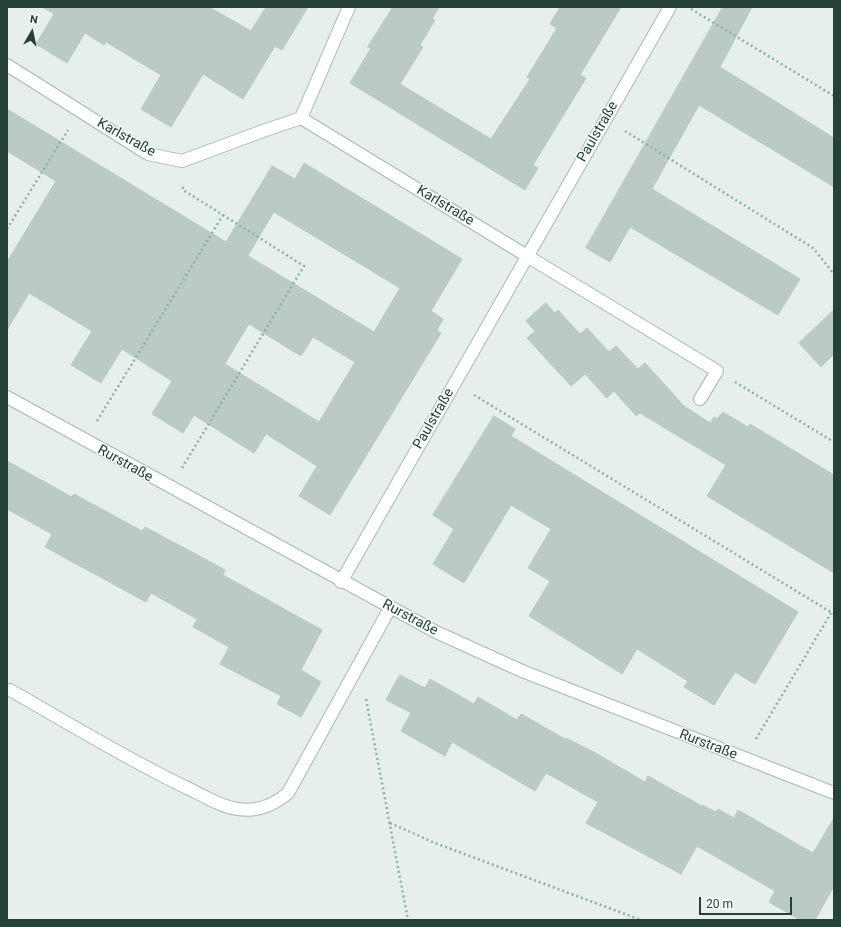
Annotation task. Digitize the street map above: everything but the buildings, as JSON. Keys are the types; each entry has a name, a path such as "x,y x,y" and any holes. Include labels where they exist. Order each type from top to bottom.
{"street":[{"path":"182,161 302,118 349,7"},
{"name":"Paulstraße","path":"341,582 670,7"},
{"name":"Karlstraße","path":"7,65 148,154 182,161"},
{"name":"Karlstraße","path":"302,118 527,256"},
{"path":"527,256 717,370 700,399"},
{"name":"Rurstraße","path":"7,398 341,582 436,632 522,671 834,793"},
{"path":"10,690 167,778 212,800 237,809 257,809 276,803 288,793 390,608"}],"path":[{"path":"687,7 834,96"},
{"path":"7,229 79,111"},
{"path":"606,119 813,248 834,274"},
{"path":"170,488 304,266 183,190 182,161"},
{"path":"85,442 223,215"},
{"path":"717,370 834,442"},
{"path":"455,383 833,613 744,759"},
{"path":"359,663 408,920"},
{"path":"390,823 435,843 641,920"}]}
